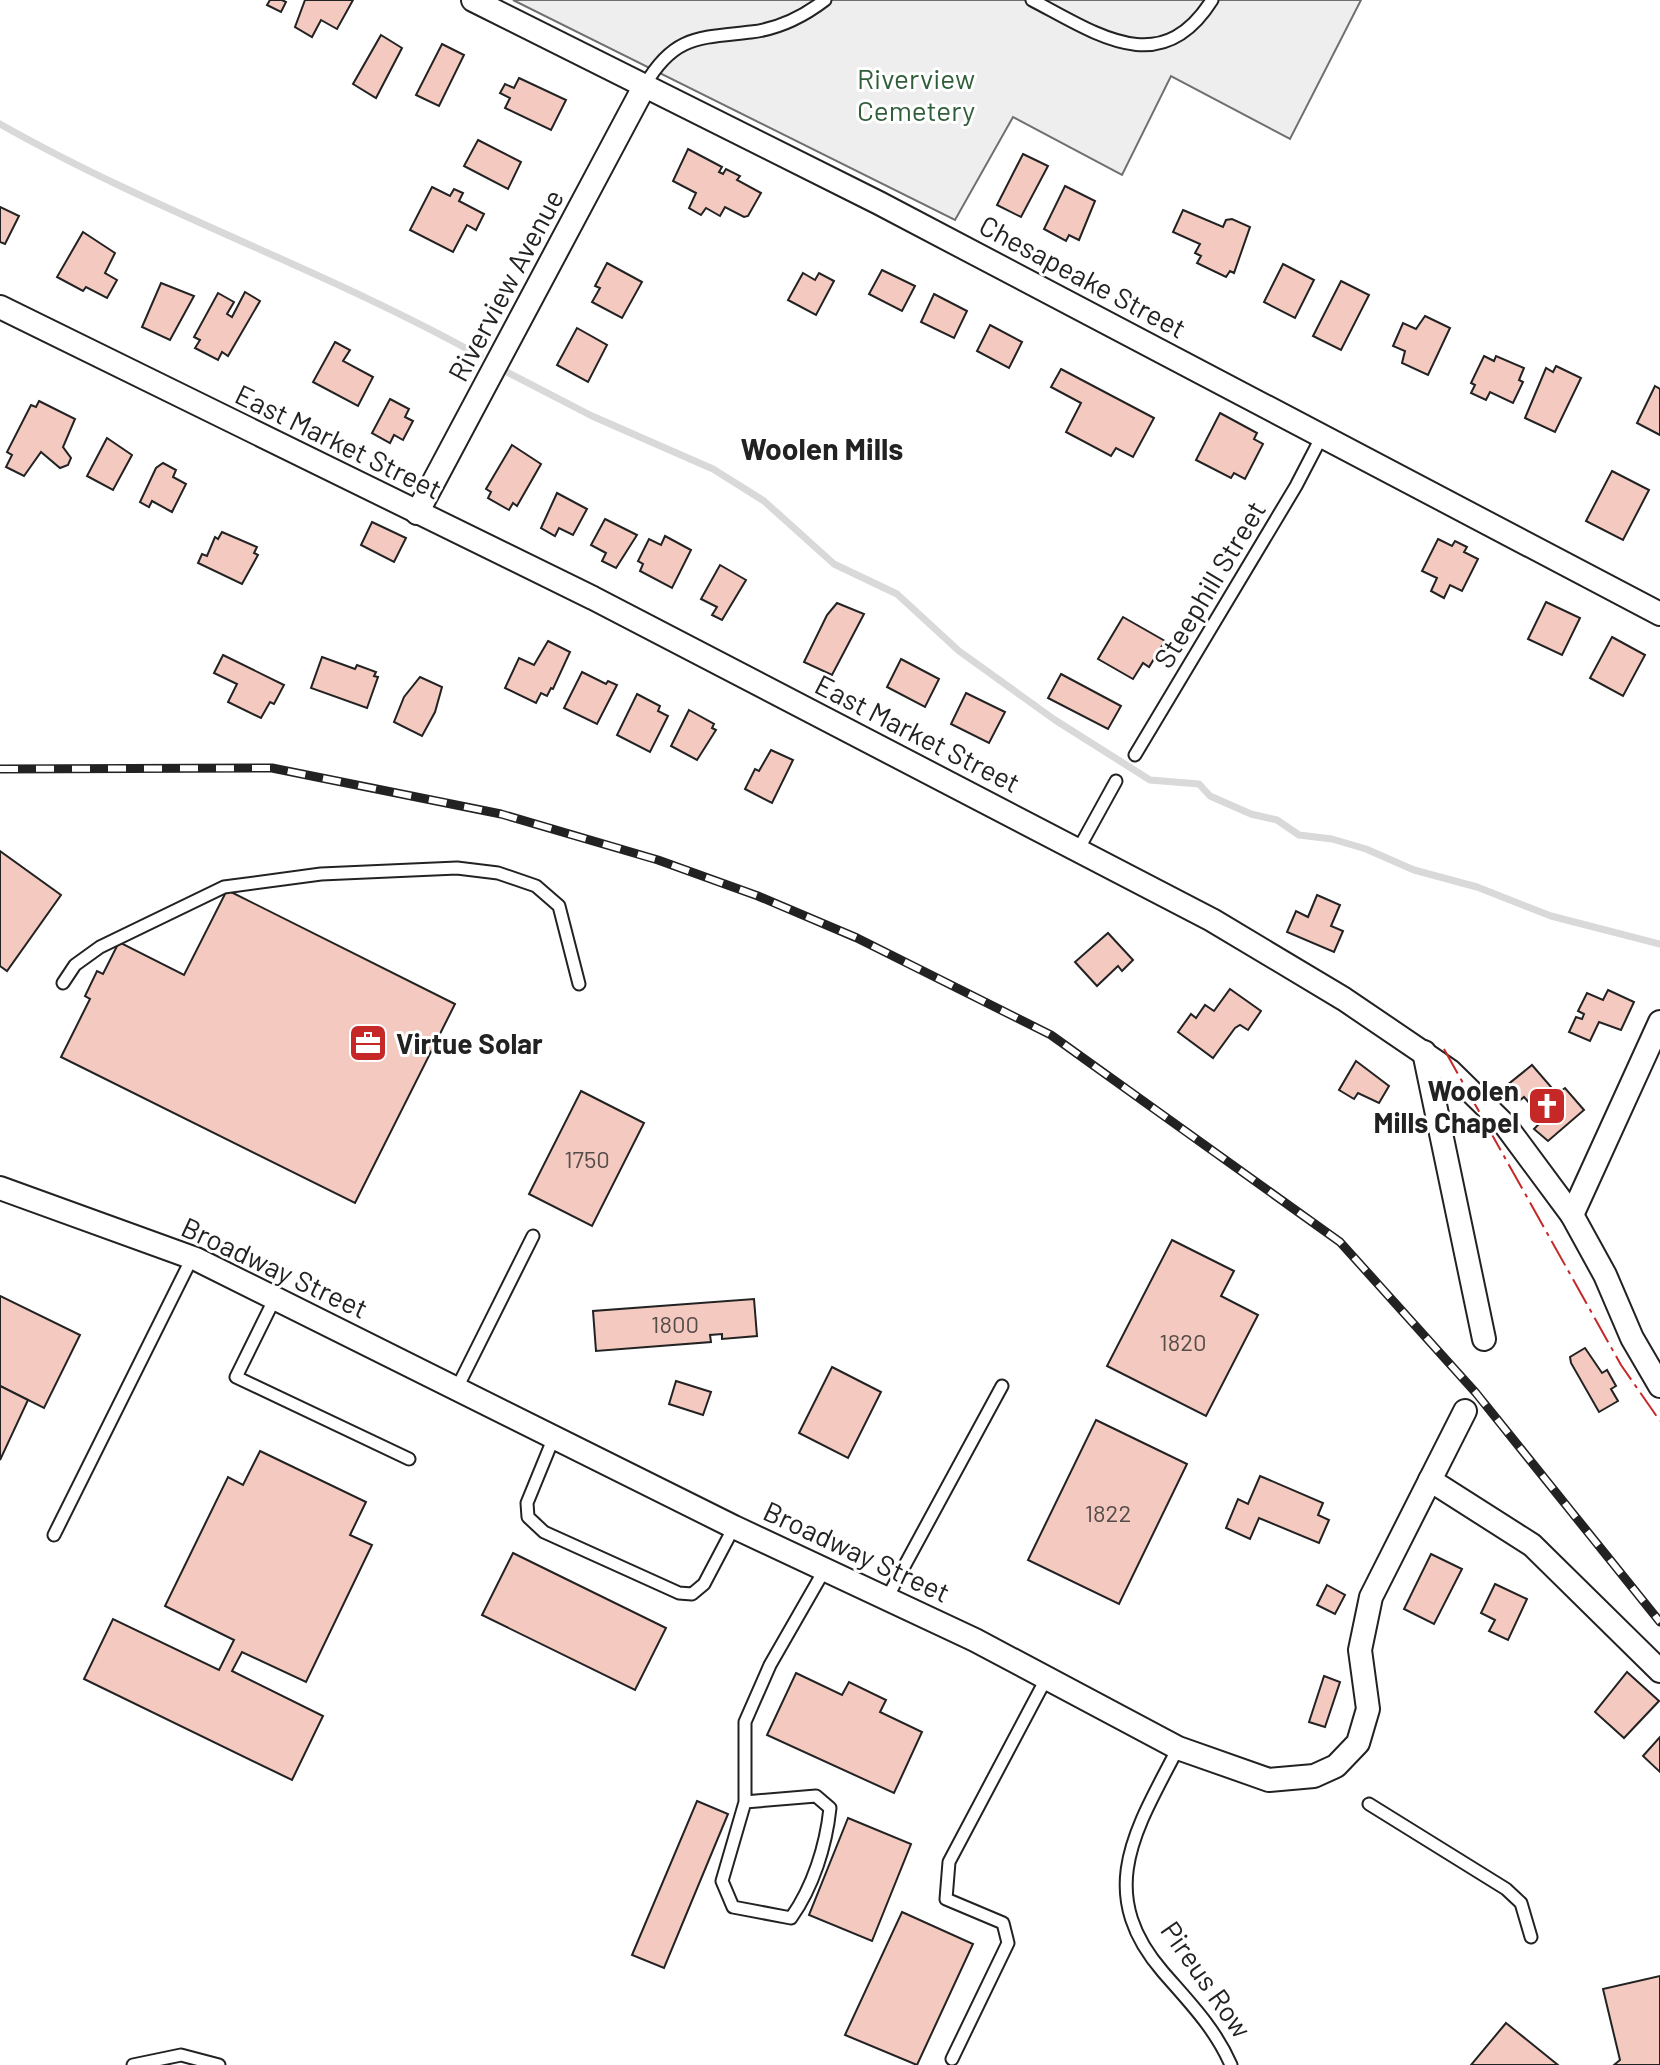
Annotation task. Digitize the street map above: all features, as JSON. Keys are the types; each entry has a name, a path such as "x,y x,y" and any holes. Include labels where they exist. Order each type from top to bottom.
{"street":[{"name":"Chesapeake Street","path":"473,0 879,203 1322,436 1657,606"},
{"name":"Riverview Avenue","path":"417,513 645,85"},
{"name":"East Market Street","path":"0,307 593,598 1078,850 1269,952 1424,1052 1474,1090 1506,1126 1572,1215 1632,1338 1660,1384"},
{"path":"1572,1215 1660,1022"},
{"path":"1424,1052 1484,1339"},
{"name":"Broadway Street","path":"0,1188 192,1258 734,1527 1047,1676 1178,1748 1269,1780 1314,1776 1348,1755 1358,1743 1368,1709 1360,1650 1371,1597 1465,1411"},
{"path":"1430,1480 1532,1545 1660,1671"}],"lane":[{"path":"645,85 656,65 672,50 692,39 754,32 783,24 825,0"},
{"path":"1032,0 1110,38 1143,47 1164,44 1182,36 1198,22 1212,0"},
{"name":"Steephill Street","path":"1135,755 1296,486 1322,436"},
{"path":"1078,850 1116,781"},
{"path":"63,983 75,965 100,947 224,887 321,874 457,868 498,873 536,886 559,906 579,984"},
{"path":"457,1388 533,1236"},
{"path":"54,1535 192,1258"},
{"path":"275,1298 236,1377 409,1459"},
{"path":"887,1598 1002,1386"},
{"path":"554,1436 527,1503 528,1517 544,1532 679,1593 692,1594 704,1584 734,1527"},
{"path":"745,1802 816,1796 830,1808 828,1833 804,1900 791,1918 733,1907 722,1881 745,1802 745,1722 770,1665 825,1569"},
{"path":"952,2059 1008,1943 1003,1923 946,1899 949,1862 1047,1676"},
{"name":"Pireus Row","path":"1178,1748 1136,1827 1129,1850 1126,1893 1140,1940 1156,1964 1211,2027 1231,2065"},
{"path":"1369,1804 1506,1889 1521,1903 1531,1937"},
{"path":"133,2065 181,2055 219,2065"}],"green space":[{"name":"Riverview Cemetery","path":"513,0 1361,0 1290,139 1171,76 1122,175 1013,117 955,220"}],"building":[{"path":"270,0 286,2 281,12 267,5"},
{"path":"305,0 353,0 337,29 321,20 312,37 295,27"},
{"path":"381,35 402,48 376,98 353,84"},
{"path":"442,44 464,55 439,106 416,95"},
{"path":"519,78 566,100 551,130 505,108 510,98 500,93 505,84 514,88"},
{"path":"478,140 521,162 508,189 464,166"},
{"path":"688,149 722,167 719,172 723,174 726,169 740,176 737,180 761,193 748,216 725,207 720,216 706,208 701,215 689,208 696,193 673,181"},
{"path":"1023,154 1048,166 1021,217 997,205"},
{"path":"1065,186 1095,201 1079,240 1069,235 1066,241 1044,229"},
{"path":"432,187 450,196 454,189 463,193 459,201 484,214 476,230 467,225 453,252 410,230"},
{"path":"0,207 19,216 5,244 0,242"},
{"path":"1183,210 1223,227 1226,220 1232,219 1250,227 1234,273 1230,271 1226,277 1197,263 1201,256 1195,253 1200,244 1173,232"},
{"path":"83,232 115,253 105,273 117,280 107,298 86,287 83,291 57,277"},
{"path":"607,263 642,282 622,318 592,302 600,288 595,286"},
{"path":"1283,264 1314,280 1295,318 1264,302"},
{"path":"882,270 915,286 902,311 869,294"},
{"path":"803,273 815,280 819,273 834,281 816,315 788,300"},
{"path":"1341,281 1369,295 1341,350 1313,336"},
{"path":"161,283 194,296 170,340 142,327"},
{"path":"245,292 260,301 228,356 222,352 218,360 195,348 200,340 194,337 218,293 234,302 227,314 232,317"},
{"path":"934,294 967,311 954,338 921,322"},
{"path":"1425,316 1450,328 1428,375 1402,363 1405,351 1393,346 1403,323 1416,329"},
{"path":"990,325 1022,342 1009,368 977,351"},
{"path":"577,328 607,345 588,382 557,365"},
{"path":"335,342 350,350 343,361 373,377 358,406 313,382"},
{"path":"1484,356 1494,361 1496,356 1524,368 1519,380 1523,382 1513,403 1490,392 1486,400 1471,393 1475,385 1471,383"},
{"path":"1556,366 1581,378 1555,432 1525,418 1546,368 1553,372"},
{"path":"1061,369 1154,418 1133,457 1116,448 1111,456 1066,432 1081,403 1051,387"},
{"path":"1655,386 1660,389 1660,435 1637,423"},
{"path":"390,399 409,409 405,417 413,421 403,440 394,435 390,443 372,433"},
{"path":"39,401 75,419 63,447 71,458 68,465 60,468 41,452 24,476 6,467 12,455 7,452 31,405 36,407"},
{"path":"1220,413 1257,433 1254,439 1263,444 1245,479 1234,473 1231,478 1196,460"},
{"path":"107,438 132,455 113,490 87,476"},
{"path":"512,445 541,464 517,506 513,503 509,510 488,498 491,492 486,489"},
{"path":"163,463 176,470 173,477 186,484 172,512 152,501 149,507 140,502 156,468"},
{"path":"1612,471 1649,490 1623,540 1586,521"},
{"path":"557,493 587,509 573,535 559,528 555,536 541,528"},
{"path":"605,519 637,535 616,568 602,561 606,553 591,545"},
{"path":"372,522 406,538 394,562 361,545"},
{"path":"222,532 257,547 254,553 258,555 242,584 198,563 202,554 207,556 215,537 218,539"},
{"path":"665,536 691,550 672,588 640,571 643,564 638,561 649,539 661,545"},
{"path":"1438,539 1452,546 1455,541 1467,547 1464,552 1478,559 1462,591 1450,585 1444,598 1431,591 1437,578 1422,571"},
{"path":"720,565 746,580 722,620 712,615 717,607 701,599"},
{"path":"1546,602 1580,618 1562,655 1528,639"},
{"path":"837,603 864,614 832,675 804,662 827,615"},
{"path":"1123,617 1165,641 1149,667 1143,663 1133,679 1098,659"},
{"path":"1612,637 1645,655 1623,696 1590,678"},
{"path":"548,641 570,652 547,696 541,693 536,703 505,688 519,658 534,665"},
{"path":"223,655 284,685 274,704 270,702 261,718 228,702 237,684 214,673"},
{"path":"322,657 355,669 357,665 376,672 374,676 378,677 367,708 311,688"},
{"path":"901,659 939,679 925,707 887,687"},
{"path":"582,672 606,684 608,681 617,685 597,724 564,708"},
{"path":"1061,674 1121,706 1108,729 1048,698"},
{"path":"420,677 442,687 435,712 422,736 394,722 404,697"},
{"path":"966,693 1005,712 989,743 951,724"},
{"path":"637,694 660,706 658,711 668,716 650,752 617,735"},
{"path":"689,710 714,724 712,728 716,730 697,760 671,746"},
{"path":"771,750 793,760 772,803 745,789 755,769 759,771"},
{"path":"0,851 61,895 7,971 0,966"},
{"path":"227,890 455,1004 355,1203 61,1057 90,999 85,996 97,971 103,974 119,942 184,975"},
{"path":"1317,895 1340,905 1331,926 1343,931 1334,952 1287,932 1296,911 1308,917"},
{"path":"1108,933 1133,960 1122,971 1118,966 1097,986 1075,962"},
{"path":"1230,989 1261,1011 1248,1030 1240,1025 1235,1028 1213,1058 1178,1032 1191,1014 1196,1018 1205,1005 1214,1011"},
{"path":"1608,990 1634,1002 1621,1030 1599,1022 1590,1041 1569,1032 1576,1017 1582,1019 1584,1014 1578,1011 1587,993 1603,1000"},
{"path":"1356,1061 1389,1086 1379,1103 1358,1093 1354,1099 1339,1090"},
{"name":"Woolen Mills Chapel","path":"1532,1065 1557,1094 1565,1088 1584,1110 1548,1141 1534,1129 1538,1125 1531,1117 1537,1112 1524,1097 1519,1101 1506,1086"},
{"path":"581,1091 644,1123 592,1226 529,1194"},
{"path":"1172,1240 1234,1271 1221,1296 1258,1315 1206,1416 1107,1366"},
{"path":"0,1296 80,1335 44,1408 0,1386"},
{"path":"754,1299 757,1336 722,1339 722,1334 710,1335 711,1342 596,1351 593,1311"},
{"path":"1585,1348 1602,1373 1607,1370 1616,1386 1611,1389 1618,1401 1599,1412 1571,1363 1570,1357"},
{"path":"832,1367 881,1392 848,1458 799,1433"},
{"path":"676,1381 711,1392 703,1415 669,1404"},
{"path":"0,1386 28,1400 0,1460"},
{"path":"1096,1420 1187,1464 1119,1604 1028,1560"},
{"path":"260,1451 366,1502 350,1535 372,1545 306,1682 242,1652 232,1671 323,1716 292,1780 84,1679 113,1619 219,1670 234,1640 165,1606 228,1477 243,1485"},
{"path":"1260,1476 1323,1503 1318,1515 1329,1520 1319,1543 1259,1518 1250,1539 1226,1528 1238,1499 1248,1504"},
{"path":"513,1553 666,1628 635,1690 482,1615"},
{"path":"1431,1554 1462,1569 1434,1624 1404,1609"},
{"path":"1495,1584 1527,1599 1508,1640 1489,1631 1495,1620 1481,1613"},
{"path":"1327,1585 1345,1595 1335,1614 1317,1605"},
{"path":"1627,1672 1659,1701 1624,1738 1595,1712"},
{"path":"796,1673 842,1695 849,1682 886,1700 880,1712 922,1732 894,1793 767,1735"},
{"path":"1324,1676 1340,1682 1325,1727 1309,1722"},
{"path":"1660,1737 1660,1772 1643,1756"},
{"path":"697,1801 728,1814 664,1968 632,1955"},
{"path":"848,1818 911,1844 872,1941 809,1915"},
{"path":"902,1912 973,1944 917,2065 845,2035"},
{"path":"1660,1976 1660,2065 1614,2065 1620,2060 1603,1989"},
{"path":"1506,2023 1558,2065 1471,2065"}],"waterway":[{"path":"0,124 118,185 361,295 480,356"},
{"path":"507,372 592,416 713,469 764,501 834,564 897,594 959,651 1055,720 1150,780 1199,784 1210,796 1251,814 1277,820 1299,835 1332,839 1366,849 1414,870 1477,887 1551,916 1660,944"}],"railway":[{"path":"0,769 272,768 501,814 658,860 758,896 857,938 1051,1035 1340,1242 1476,1393 1660,1622"}],"power":[{"path":"1444,1049 1621,1365 1660,1421"}],"place":[{"name":"Virtue Solar","path":"368,1043"},
{"name":"Woolen Mills Chapel","path":"1547,1106"}],"district":[{"name":"Woolen Mills","path":"822,448"}]}
